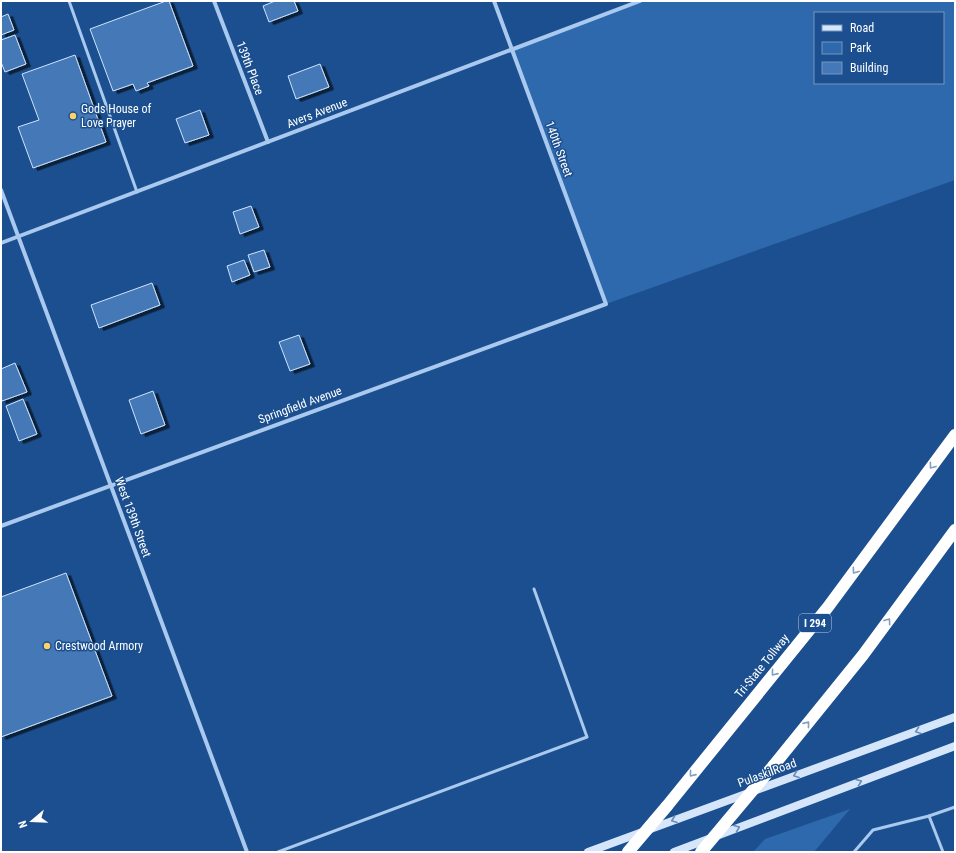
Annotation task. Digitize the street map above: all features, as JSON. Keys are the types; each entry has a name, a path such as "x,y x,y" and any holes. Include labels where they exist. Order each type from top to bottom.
{"highway":[{"name":"Tri-State Tollway","path":"628,852 828,607 955,435"},
{"path":"700,852 774,765 863,655 955,530"}],"main road":[{"name":"Pulaski Road","path":"588,852 955,717"},
{"path":"674,852 955,746"}],"street":[{"name":"139th Place","path":"214,1 268,142"},
{"name":"140th Street","path":"494,1 606,304"},
{"name":"Avers Avenue","path":"1,243 640,1"},
{"name":"West 139th Street","path":"1,190 247,852"},
{"name":"Springfield Avenue","path":"1,526 606,304"}],"lane":[{"path":"68,1 137,192"},
{"path":"278,852 587,737 534,589"},
{"path":"854,852 873,830 929,816 955,807"},
{"path":"929,816 943,852"}],"green space":[{"path":"640,1 955,1 955,180 606,304 512,49"},
{"path":"850,809 814,852 753,852 765,839"}],"building":[{"path":"169,1 193,66 147,83 149,86 136,91 133,84 113,91 90,29"},
{"path":"275,1 294,1 298,11 269,22 263,6"},
{"path":"8,14 14,30 1,35 1,17"},
{"path":"15,35 26,64 5,72 1,62 1,40"},
{"path":"75,55 106,142 33,168 18,127 39,120 22,74"},
{"path":"320,64 329,87 296,99 288,76"},
{"path":"200,110 209,135 185,143 176,119"},
{"path":"251,206 259,227 240,234 233,212"},
{"path":"264,250 270,267 254,272 248,255"},
{"path":"244,260 250,275 232,282 227,266"},
{"path":"152,283 160,305 99,328 91,305"},
{"path":"299,335 310,364 290,371 279,342"},
{"path":"15,363 27,392 2,401 1,369"},
{"path":"153,391 165,425 141,434 129,400"},
{"path":"23,399 37,434 19,441 6,406"},
{"name":"Crestwood Armory","path":"66,573 112,696 1,737 1,597"}],"place":[{"name":"Gods House of Love Prayer","path":"73,116"},
{"name":"Crestwood Armory","path":"47,646"}]}
